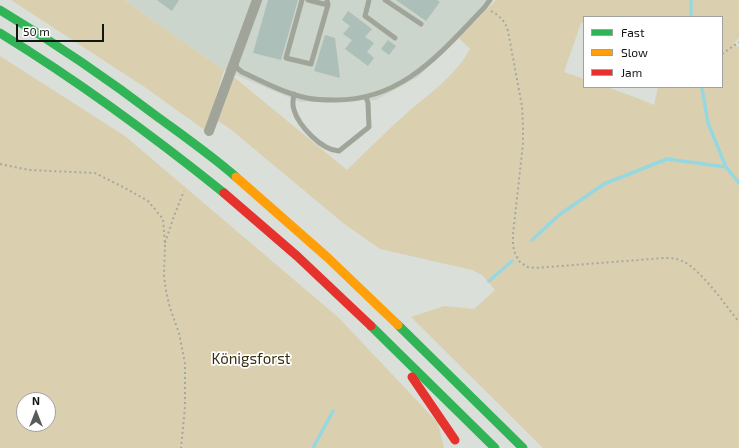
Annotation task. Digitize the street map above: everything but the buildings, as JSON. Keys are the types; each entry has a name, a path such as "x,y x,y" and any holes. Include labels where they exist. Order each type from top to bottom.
{"highway":[{"path":"0,10 47,38 125,92 258,195 353,280 523,448"},
{"path":"0,33 52,65 121,114 198,172 252,216 297,256 389,343 495,448"},
{"path":"389,343 456,442"}],"street":[{"path":"209,131 257,0"}],"lane":[{"path":"302,0 286,58 311,64 328,3 308,0"},
{"path":"369,0 365,16 395,38"},
{"path":"385,0 421,24"},
{"path":"235,61 237,68 242,72 276,88 308,98 322,100 344,100 366,97 393,88 420,70 484,8 490,0"},
{"path":"294,94 293,108 299,122 307,132 327,148 334,150 339,150 369,127 368,103 366,97"}],"path":[{"path":"484,8 499,16 506,23 522,106 523,144 513,234 515,253 519,261 527,267 535,268 674,258 683,261 693,268 739,322"},
{"path":"723,53 739,42"},
{"path":"0,164 29,170 95,173 148,201 163,219 165,244 164,276 166,291 170,308 179,333 186,364 185,407 181,448"},
{"path":"165,244 184,191"}],"shaded area":[{"path":"124,0 493,0 418,77 376,100 300,102 224,70"}],"green space":[{"path":"11,0 124,0 224,70 206,131 146,88"},
{"path":"496,0 739,0 739,38 734,43 737,47 739,46 739,448 543,448 411,317 444,306 474,309 495,290 482,275 472,270 380,249 343,223 229,128 218,121 234,77 347,170 407,113 442,84 457,68 470,49 459,38"},
{"name":"Königsforst","path":"0,56 125,136 339,318 438,423 444,448 0,448"}],"waterway":[{"path":"691,0 691,16"},
{"path":"702,88 708,123 726,167 739,183"},
{"path":"532,240 559,215 604,184 667,159 726,167"},
{"path":"489,281 512,261"},
{"path":"313,448 333,411"}],"traffic: fast":[{"path":"0,10 101,75 236,177"},
{"path":"0,33 58,70 114,109 170,150 224,193"},
{"path":"398,325 523,448"},
{"path":"371,326 495,448"}],"traffic: slow":[{"path":"236,177 327,257 398,325"}],"traffic: jam":[{"path":"224,193 297,256 371,326"},
{"path":"412,377 455,440"}]}
